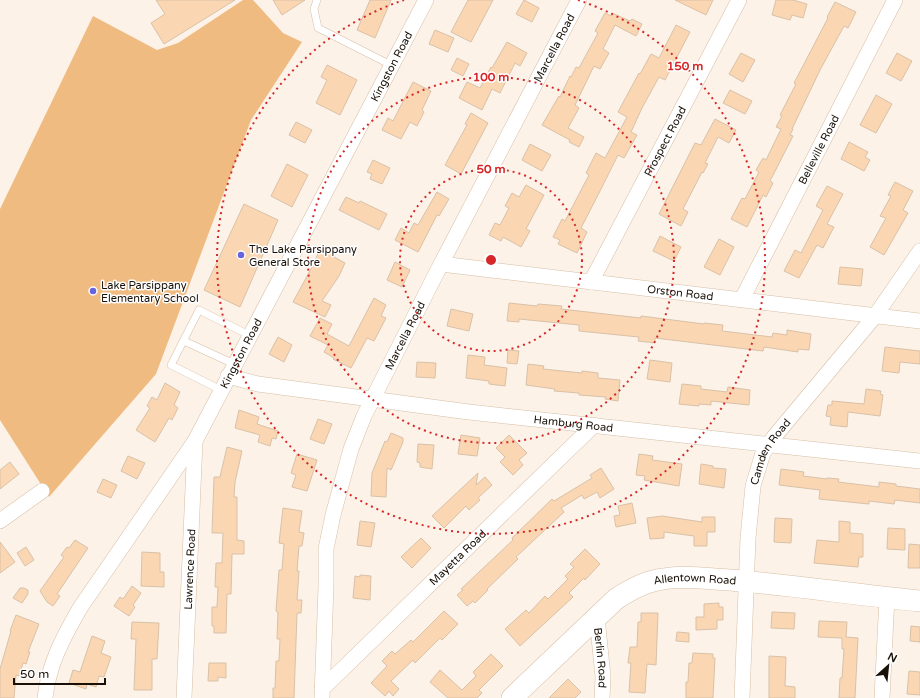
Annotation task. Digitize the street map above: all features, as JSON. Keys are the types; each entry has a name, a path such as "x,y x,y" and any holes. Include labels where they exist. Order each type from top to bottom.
{"street":[{"name":"Kingston Road","path":"45,698 49,670 56,652 80,608 195,441 249,335 426,0"},
{"name":"Marcella Road","path":"322,694 326,549 333,515 351,449 364,416 441,264 579,0"},
{"name":"Prospect Road","path":"591,282 739,0"},
{"name":"Belleville Road","path":"742,299 895,0"},
{"name":"Camden Road","path":"742,698 748,538 753,486 762,453 875,316 920,251"},
{"name":"Orston Road","path":"441,264 920,321"},
{"name":"Hamburg Road","path":"231,370 258,384 469,412 920,461"},
{"name":"Mayetta Road","path":"322,694 594,425"},
{"name":"Lawrence Road","path":"184,698 195,441"},
{"path":"0,521 42,491"},
{"name":"Allentown Road","path":"512,698 616,599 645,583 678,577 747,582 920,600"},
{"path":"882,698 887,597"},
{"name":"Berlin Road","path":"597,617 603,677 602,698"}],"lane":[{"path":"317,0 314,9 318,28 391,65"},
{"path":"221,390 171,365 199,310 249,335"},
{"path":"184,341 231,370"}],"shaded area":[{"name":"Lake Parsippany Elementary School","path":"243,0 253,0 283,33 302,42 251,120 156,374 49,497 0,420 0,209 93,16 157,50 178,43"}],"building":[{"path":"156,0 235,0 164,44 151,23 165,14"},
{"path":"273,0 305,0 282,15"},
{"path":"370,0 391,0 375,38 357,30"},
{"path":"468,0 493,0 471,42 451,32"},
{"path":"524,0 539,8 532,22 516,14"},
{"path":"675,0 713,0 706,15"},
{"path":"776,0 793,0 807,4 803,18 792,15 790,20 772,15"},
{"path":"835,2 856,12 848,28 844,26 820,70 792,129 790,135 793,136 770,181 773,183 766,197 763,195 747,227 731,219 742,198 745,199 759,172 756,170 763,158 766,160 781,129 776,127 782,116 780,115 796,84 794,83"},
{"path":"605,13 611,16 612,13 630,21 632,19 642,24 636,36 615,25 603,49 609,53 600,69 594,66 575,105 579,108 568,128 584,137 579,147 569,142 570,140 542,125 559,96 560,97 570,76 571,77 576,67 579,68 598,33 595,31"},
{"path":"676,25 690,32 665,80 659,77 642,108 631,132 637,135 624,158 618,155 581,228 587,232 577,253 558,244 560,240 553,237 562,219 565,221 589,175 586,173 596,153 605,158 627,117 618,112 639,73 640,74 651,54 659,58"},
{"path":"435,30 454,38 448,52 429,44"},
{"path":"507,42 527,53 520,66 515,63 500,93 492,89 482,110 459,98 467,82 480,88"},
{"path":"741,53 755,60 743,82 729,74"},
{"path":"897,53 912,61 901,81 886,73"},
{"path":"457,58 469,64 463,76 451,70"},
{"path":"327,65 357,80 340,115 316,103 327,80 321,77"},
{"path":"413,82 431,91 422,110 424,112 417,126 410,122 401,139 382,130 388,118 393,121"},
{"path":"730,90 752,101 745,114 723,103"},
{"path":"876,95 892,104 876,133 860,125"},
{"path":"471,113 488,123 461,174 445,165 467,125 465,124"},
{"path":"715,119 736,130 729,143 718,137 705,163 708,164 703,173 702,172 683,209 688,212 681,226 659,214 695,143 701,145"},
{"path":"296,122 312,130 305,143 289,135"},
{"path":"849,142 868,152 865,157 870,160 864,171 841,159"},
{"path":"530,144 551,155 542,171 522,160"},
{"path":"373,160 390,168 382,184 370,179 372,174 367,172"},
{"path":"287,164 308,175 292,207 271,196"},
{"path":"895,182 913,191 903,210 908,213 884,255 870,247 886,218 880,216 891,196 888,195"},
{"path":"526,185 544,195 526,229 530,231 521,247 503,237 501,241 489,235 495,223 500,225 509,208 505,206 512,193 519,197"},
{"path":"827,186 843,194 827,224 834,227 823,248 817,245 799,278 784,271 795,250 801,253 823,210 816,206"},
{"path":"437,192 449,199 439,216 437,215 418,252 395,240 401,228 409,233 414,223 418,225"},
{"path":"346,197 359,203 360,201 387,214 379,230 339,210"},
{"name":"The Lake Parsippany General Store","path":"244,204 278,220 240,307 204,290"},
{"path":"660,236 681,247 674,261 653,251"},
{"path":"719,239 734,247 720,275 704,267"},
{"path":"321,247 335,254 334,257 345,263 339,276 322,301 331,305 325,317 293,302"},
{"path":"395,262 410,270 402,287 387,280"},
{"path":"840,267 863,269 861,286 838,284"},
{"path":"374,298 386,305 381,316 386,318 374,341 367,338 351,368 333,359 334,358 324,352 328,345 310,336 320,318 332,324 327,334 349,346"},
{"path":"509,303 537,306 538,304 562,306 561,309 723,325 722,331 772,337 773,333 787,335 787,330 811,334 809,350 798,349 798,352 764,347 763,351 655,338 655,343 638,341 639,337 579,331 579,325 519,319 519,322 507,321"},
{"path":"451,309 473,314 469,331 447,326"},
{"path":"278,337 292,345 284,362 269,354"},
{"path":"885,347 920,351 920,364 900,362 899,373 882,371"},
{"path":"508,350 519,351 517,364 507,363"},
{"path":"468,355 485,357 484,365 507,368 505,386 489,384 489,381 466,378"},
{"path":"650,360 672,363 670,382 647,379"},
{"path":"417,362 436,363 435,378 416,377"},
{"path":"528,364 544,366 543,369 598,373 598,378 620,380 618,401 605,399 606,397 579,395 579,393 554,391 555,389 526,385"},
{"path":"165,383 180,392 174,405 178,408 172,420 169,418 155,442 136,430 150,408 147,406 152,397 157,400"},
{"path":"682,384 701,386 701,389 727,392 728,387 750,390 749,405 711,401 711,405 699,404 699,406 679,404"},
{"path":"866,389 881,391 880,394 883,395 880,416 848,412 847,427 830,425 831,417 826,416 828,405 832,405 832,401 864,404"},
{"path":"239,410 259,417 257,424 278,431 276,439 272,438 270,446 258,442 260,435 235,428"},
{"path":"318,419 332,424 324,444 310,439"},
{"path":"391,433 403,438 403,442 391,470 387,468 386,497 371,496 372,473 385,441 387,442"},
{"path":"461,435 480,438 477,456 458,454"},
{"path":"509,435 527,453 519,460 523,465 513,475 500,462 505,457 496,448"},
{"path":"418,444 434,445 432,469 420,467 420,463 417,462"},
{"path":"227,447 242,451 235,482 234,497 237,497 237,540 244,541 244,554 232,554 231,594 227,594 226,633 214,633 214,626 212,626 212,607 217,607 218,587 215,587 216,563 222,563 223,533 212,533 214,477 220,477"},
{"path":"297,454 317,460 307,491 292,487 296,475 291,473"},
{"path":"639,454 653,456 652,460 682,464 679,486 644,480 645,476 636,475"},
{"path":"128,456 145,463 137,479 121,471"},
{"path":"10,462 19,474 0,489 0,470"},
{"path":"701,464 713,466 713,468 726,469 724,488 699,484"},
{"path":"601,468 614,489 600,498 597,492 584,499 582,495 561,508 564,512 516,557 518,559 487,589 488,590 475,603 473,601 467,606 457,595 463,590 461,589 513,540 512,538 552,499 554,501 592,478 590,475"},
{"path":"781,469 804,472 803,476 839,479 838,482 879,487 879,482 920,489 920,503 895,500 894,504 869,501 869,504 819,499 820,490 779,485"},
{"path":"478,473 476,485 485,477 492,485 478,498 480,500 469,510 466,506 444,528 432,516"},
{"path":"103,479 117,485 111,498 97,492"},
{"path":"632,503 636,523 616,527 614,516 620,515 618,506"},
{"path":"283,508 302,511 299,532 304,533 302,546 299,546 297,571 299,571 297,600 302,600 301,613 297,613 294,698 273,698 276,661 279,661 280,639 277,639 278,612 276,611 279,570 282,570 284,544 279,543"},
{"path":"662,516 702,522 702,517 715,517 715,532 707,532 707,546 694,546 694,536 664,532 664,538 650,539 647,518"},
{"path":"775,518 792,519 791,543 774,542"},
{"path":"360,521 375,523 371,547 357,545"},
{"path":"839,521 850,522 850,533 863,534 863,557 859,557 858,567 814,563 817,540 839,542"},
{"path":"888,528 905,529 905,550 887,549"},
{"path":"421,538 431,548 412,568 401,557"},
{"path":"75,540 88,548 57,594 60,596 53,606 47,602 40,591 64,557 61,555"},
{"path":"0,542 15,562 0,573"},
{"path":"909,544 920,545 920,568 908,568"},
{"path":"26,547 34,560 25,566 17,553"},
{"path":"585,549 600,564 585,580 584,578 569,593 573,597 520,646 505,629 526,610 529,613 545,596 548,599 568,579 565,576 574,567 570,564"},
{"path":"142,552 160,553 160,572 164,572 164,587 141,586"},
{"path":"360,575 371,576 370,600 353,598 355,576 360,577"},
{"path":"132,586 141,593 133,605 135,607 129,616 114,606 120,597 123,599"},
{"path":"20,588 28,590 28,594 22,603 13,598"},
{"path":"719,603 719,607 723,607 723,620 717,620 717,629 696,630 696,617 704,617 704,604"},
{"path":"444,611 458,624 442,640 440,638 415,663 413,660 391,681 399,689 393,696 389,691 385,696 371,683 387,666 382,661 392,651 395,654 411,640 413,642"},
{"path":"772,612 795,613 794,629 771,628"},
{"path":"641,613 658,613 656,665 647,664 645,693 629,692 631,663 628,663 630,647 637,647 638,622 641,622"},
{"path":"16,615 39,624 28,652 30,652 26,664 23,663 19,676 16,675 14,698 0,698 0,669 10,631"},
{"path":"819,621 847,622 846,637 858,638 855,698 839,698 844,649 842,649 842,638 818,637"},
{"path":"132,622 159,623 157,659 152,659 152,690 134,690 136,639 131,639"},
{"path":"911,626 920,627 920,642 910,641"},
{"path":"677,632 689,633 689,642 676,641"},
{"path":"92,636 105,641 101,653 111,657 104,677 99,676 96,687 87,684 86,689 69,683 73,670 80,672"},
{"path":"693,653 713,654 713,658 715,658 713,698 686,698 686,682 688,682 689,663 692,663"},
{"path":"491,654 503,666 479,690 482,693 477,698 448,698 430,682 440,670 462,690 476,676 473,672"},
{"path":"769,656 786,657 785,686 795,687 795,698 769,698"},
{"path":"209,663 226,663 226,678 218,677 218,681 208,681"},
{"path":"909,671 920,672 920,695 907,694"},
{"path":"568,679 581,692 575,698 549,698"}],"place":[{"name":"The Lake Parsippany General Store","path":"241,255"},
{"name":"Lake Parsippany Elementary School","path":"93,291"}]}
